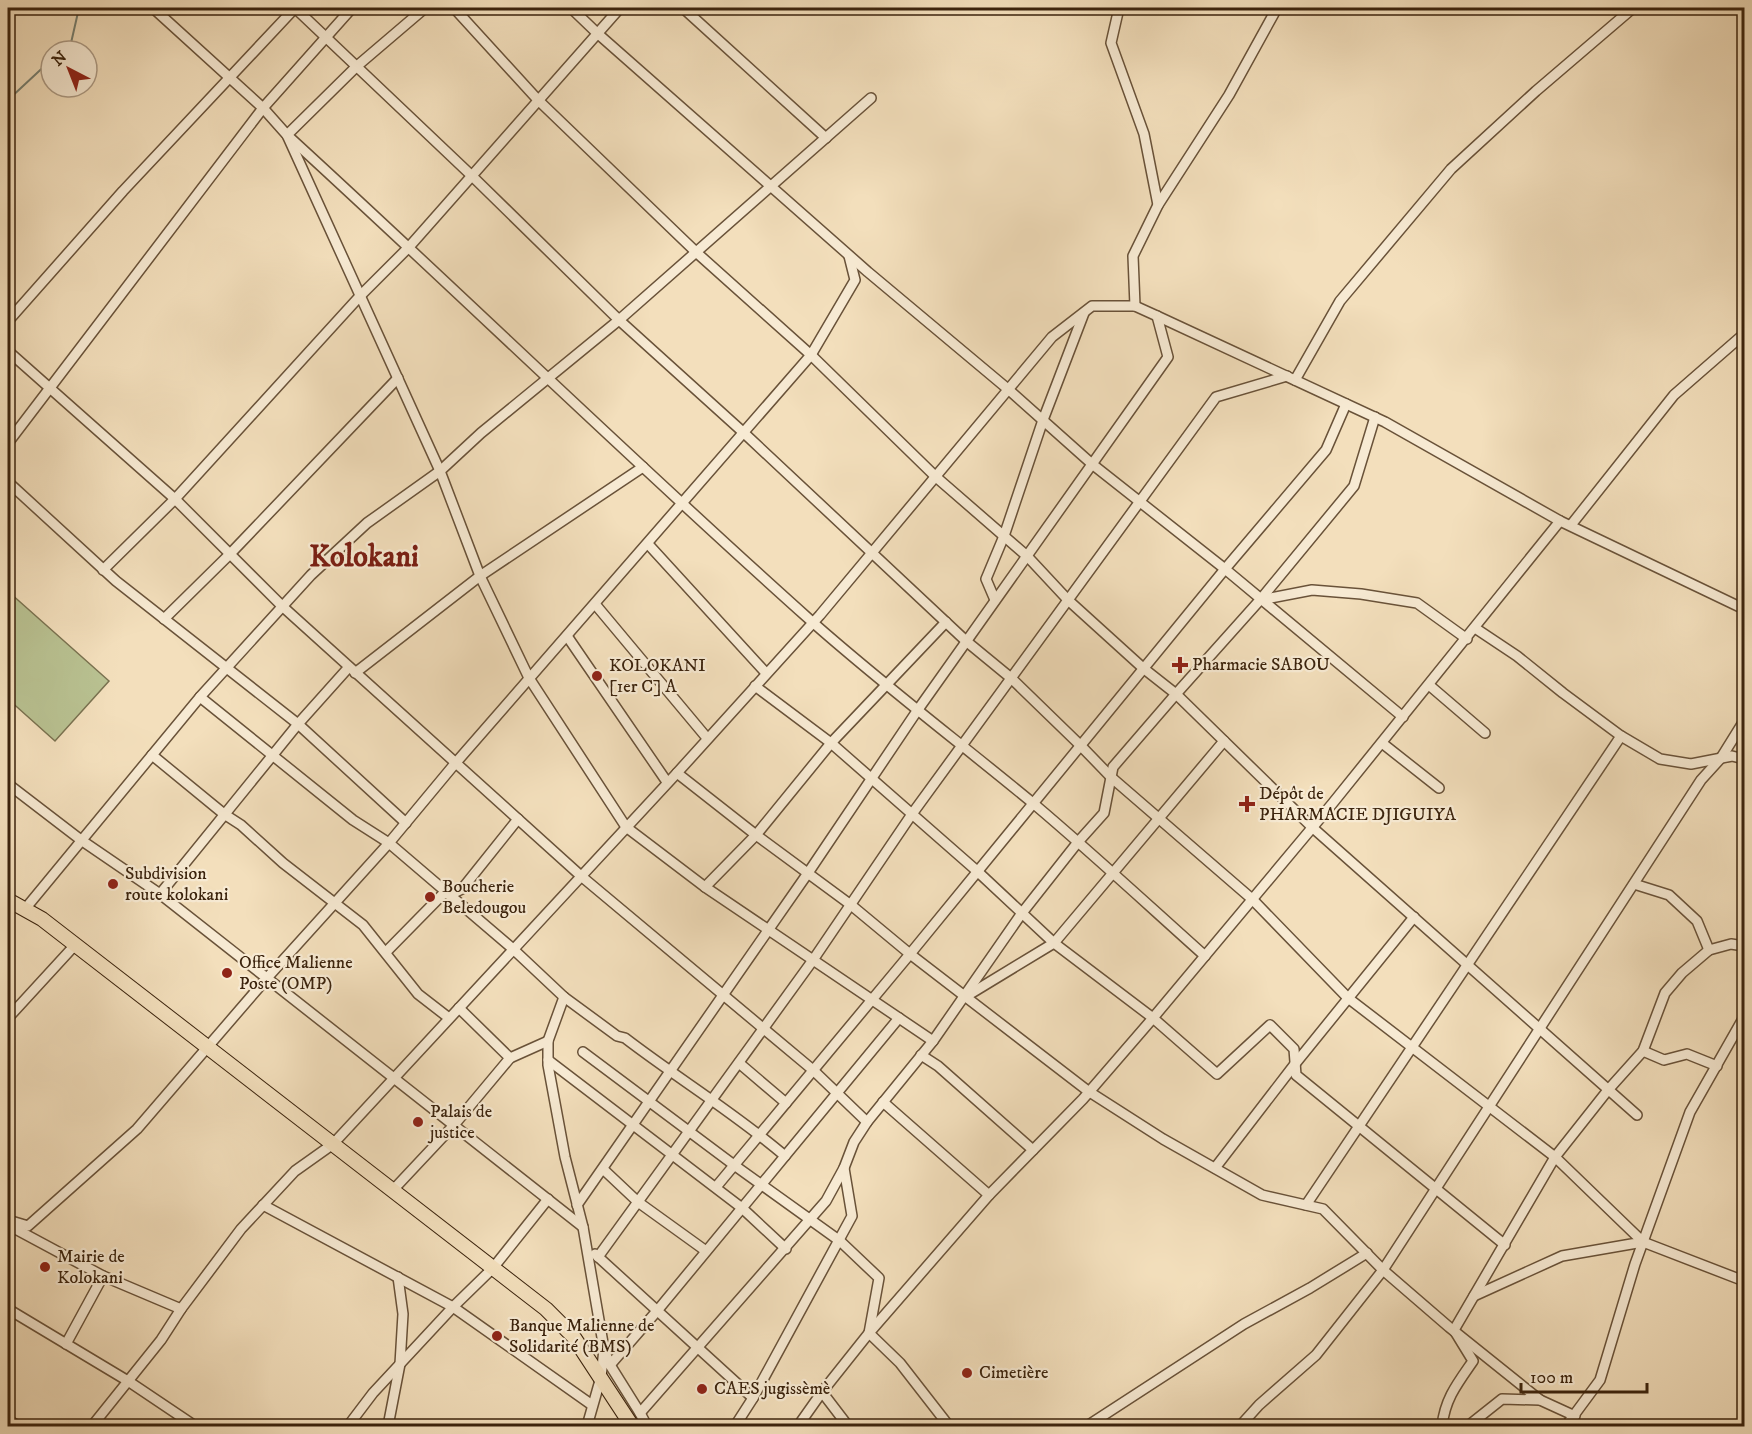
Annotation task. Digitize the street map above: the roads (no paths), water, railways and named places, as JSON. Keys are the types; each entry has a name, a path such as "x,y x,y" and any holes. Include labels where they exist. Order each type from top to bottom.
{"highway":[{"path":"8,900 42,919 546,1309 573,1336 632,1426"}],"street":[{"path":"153,8 263,108 287,135 682,505 887,686 1078,842 1205,956"},
{"path":"8,321 123,191 295,8 472,176 618,320 744,433 966,641 1011,678 1112,778 1252,899 1348,998 1555,1157 1643,1242 1744,1281"},
{"path":"8,443 263,108 352,8"},
{"path":"287,135 357,66 425,8"},
{"path":"454,8 538,100 697,253 811,355 936,477 1027,556 1068,600 1143,668 1176,694 1313,828 1637,1115"},
{"path":"571,8 771,188 1009,390 1092,464 1225,569 1403,717"},
{"path":"103,570 175,500 360,296 409,247 620,8"},
{"path":"683,8 826,138"},
{"path":"1119,8 1112,43 1144,134 1158,205"},
{"path":"1135,306 1132,255 1158,205 1229,95 1277,8"},
{"path":"598,1257 813,960 912,814 1216,397 1291,378 1340,301 1451,169 1536,91 1634,8"},
{"path":"25,909 200,697 282,606 367,523 441,471 697,253 871,98"},
{"path":"287,135 441,471 480,576 530,678 626,827 705,887 933,1041"},
{"path":"8,1223 27,1226 137,1129 267,978 389,843 811,355 855,280 849,256"},
{"path":"92,1426 161,1340 241,1228 295,1172 333,1144 677,773 813,622 1052,337 1092,306 1135,306 1376,417 1560,521 1744,609"},
{"path":"995,600 986,579 1004,536 1043,420 1084,312"},
{"path":"577,1205 917,711 1168,357 1157,316"},
{"path":"1571,525 1674,395 1744,334"},
{"path":"8,351 175,500 282,606 581,876 813,1070 867,1122"},
{"path":"164,619 229,555 398,378"},
{"path":"716,1187 1143,668 1326,450 1346,404"},
{"path":"640,1413 699,1349 826,1201 844,1168 854,1142 867,1122 933,1041 1023,914 1078,842 1104,813 1113,767 1260,600 1354,486 1376,417"},
{"path":"159,894 298,724 352,670 480,576 643,467"},
{"path":"8,484 103,570 298,724 406,823"},
{"path":"798,1426 869,1333 989,1195 1083,1099 1313,828 1560,521"},
{"path":"648,544 766,673"},
{"path":"1260,600 1312,590 1361,594 1416,603 1467,639"},
{"path":"595,604 707,738"},
{"path":"705,887 756,835 831,743 946,622"},
{"path":"1475,628 1517,656 1621,736 1660,759 1691,764 1732,756 1744,759"},
{"path":"567,636 667,782"},
{"path":"1429,685 1485,733"},
{"path":"755,686 831,743 977,871 1054,943 1153,1018 1217,1074 1270,1025 1294,1049 1296,1076 1505,1245"},
{"path":"200,697 352,820 389,843 513,949 564,997 760,1134 785,1156"},
{"path":"1240,1426 1259,1405 1316,1355 1383,1270 1701,780 1721,758 1744,721"},
{"path":"1306,1205 1621,736"},
{"path":"965,996 1054,943 1224,741"},
{"path":"1382,743 1438,788"},
{"path":"152,755 224,814 241,825 283,863 363,925 418,994 449,1018"},
{"path":"677,773 851,905 910,954 1088,1091 1163,1139 1262,1195 1323,1209 1383,1270 1454,1330 1540,1400 1575,1416"},
{"path":"8,784 81,840 159,894 583,1227"},
{"path":"386,952 444,893 450,895 462,889 518,819"},
{"path":"1634,884 1669,895 1697,921 1709,950"},
{"path":"1215,1168 1295,1064 1414,917"},
{"path":"1454,1330 1555,1157 1608,1090 1643,1051 1665,993 1682,973 1709,950 1731,944 1744,946"},
{"path":"8,1018 75,945"},
{"path":"564,997 548,1041 548,1060 565,1157 583,1227 604,1349 610,1365 647,1426"},
{"path":"459,1008 510,1058"},
{"path":"1566,1426 1600,1380 1643,1242 1690,1112 1744,1017"},
{"path":"610,1365 899,1018"},
{"path":"393,1190 454,1125 510,1058 548,1041"},
{"path":"1643,1051 1664,1060 1687,1054 1717,1066"},
{"path":"583,1052 840,1241 879,1278 869,1333"},
{"path":"921,1055 938,1066 1033,1149"},
{"path":"548,1060 716,1187 786,1249"},
{"path":"739,1063 786,1103"},
{"path":"883,1102 989,1195"},
{"path":"735,1426 753,1398 852,1216 844,1168"},
{"path":"603,1169 638,1202 706,1251"},
{"path":"348,1426 373,1393 453,1307 493,1268 548,1199"},
{"path":"263,1205 453,1307 592,1405"},
{"path":"8,1223 103,1276 181,1309"},
{"path":"1474,1296 1562,1256 1643,1242"},
{"path":"586,1246 753,1398"},
{"path":"1087,1426 1244,1324 1310,1288 1367,1253"},
{"path":"66,1344 103,1276"},
{"path":"388,1426 400,1364 403,1314 398,1277"},
{"path":"8,1309 128,1381 195,1426"},
{"path":"1442,1426 1444,1408 1473,1361 1454,1330"},
{"path":"869,1333 900,1363 949,1426"},
{"path":"587,1426 600,1377 604,1349"},
{"path":"822,1392 848,1426"},
{"path":"1468,1426 1502,1399 1540,1400"},
{"path":"8,1419 17,1426"}],"waterway":[{"path":"72,39 79,8"},
{"path":"8,100 39,71"}],"place":[{"name":"Pharmacie SABOU","path":"1180,665"},
{"name":"KOLOKANI [1er C] A","path":"597,676"},
{"name":"Dépôt de PHARMACIE DJIGUIYA","path":"1247,804"},
{"name":"Subdivision route kolokani","path":"113,884"},
{"name":"Boucherie Beledougou","path":"430,897"},
{"name":"Office Malienne Poste (OMP)","path":"227,973"},
{"name":"Palais de justice","path":"418,1122"},
{"name":"Mairie de Kolokani","path":"45,1267"},
{"name":"Banque Malienne de Solidarité (BMS)","path":"497,1336"},
{"name":"Cimetière","path":"967,1373"},
{"name":"CAES jugissèmè","path":"702,1389"}],"district":[{"name":"Kolokani","path":"364,557"}]}
